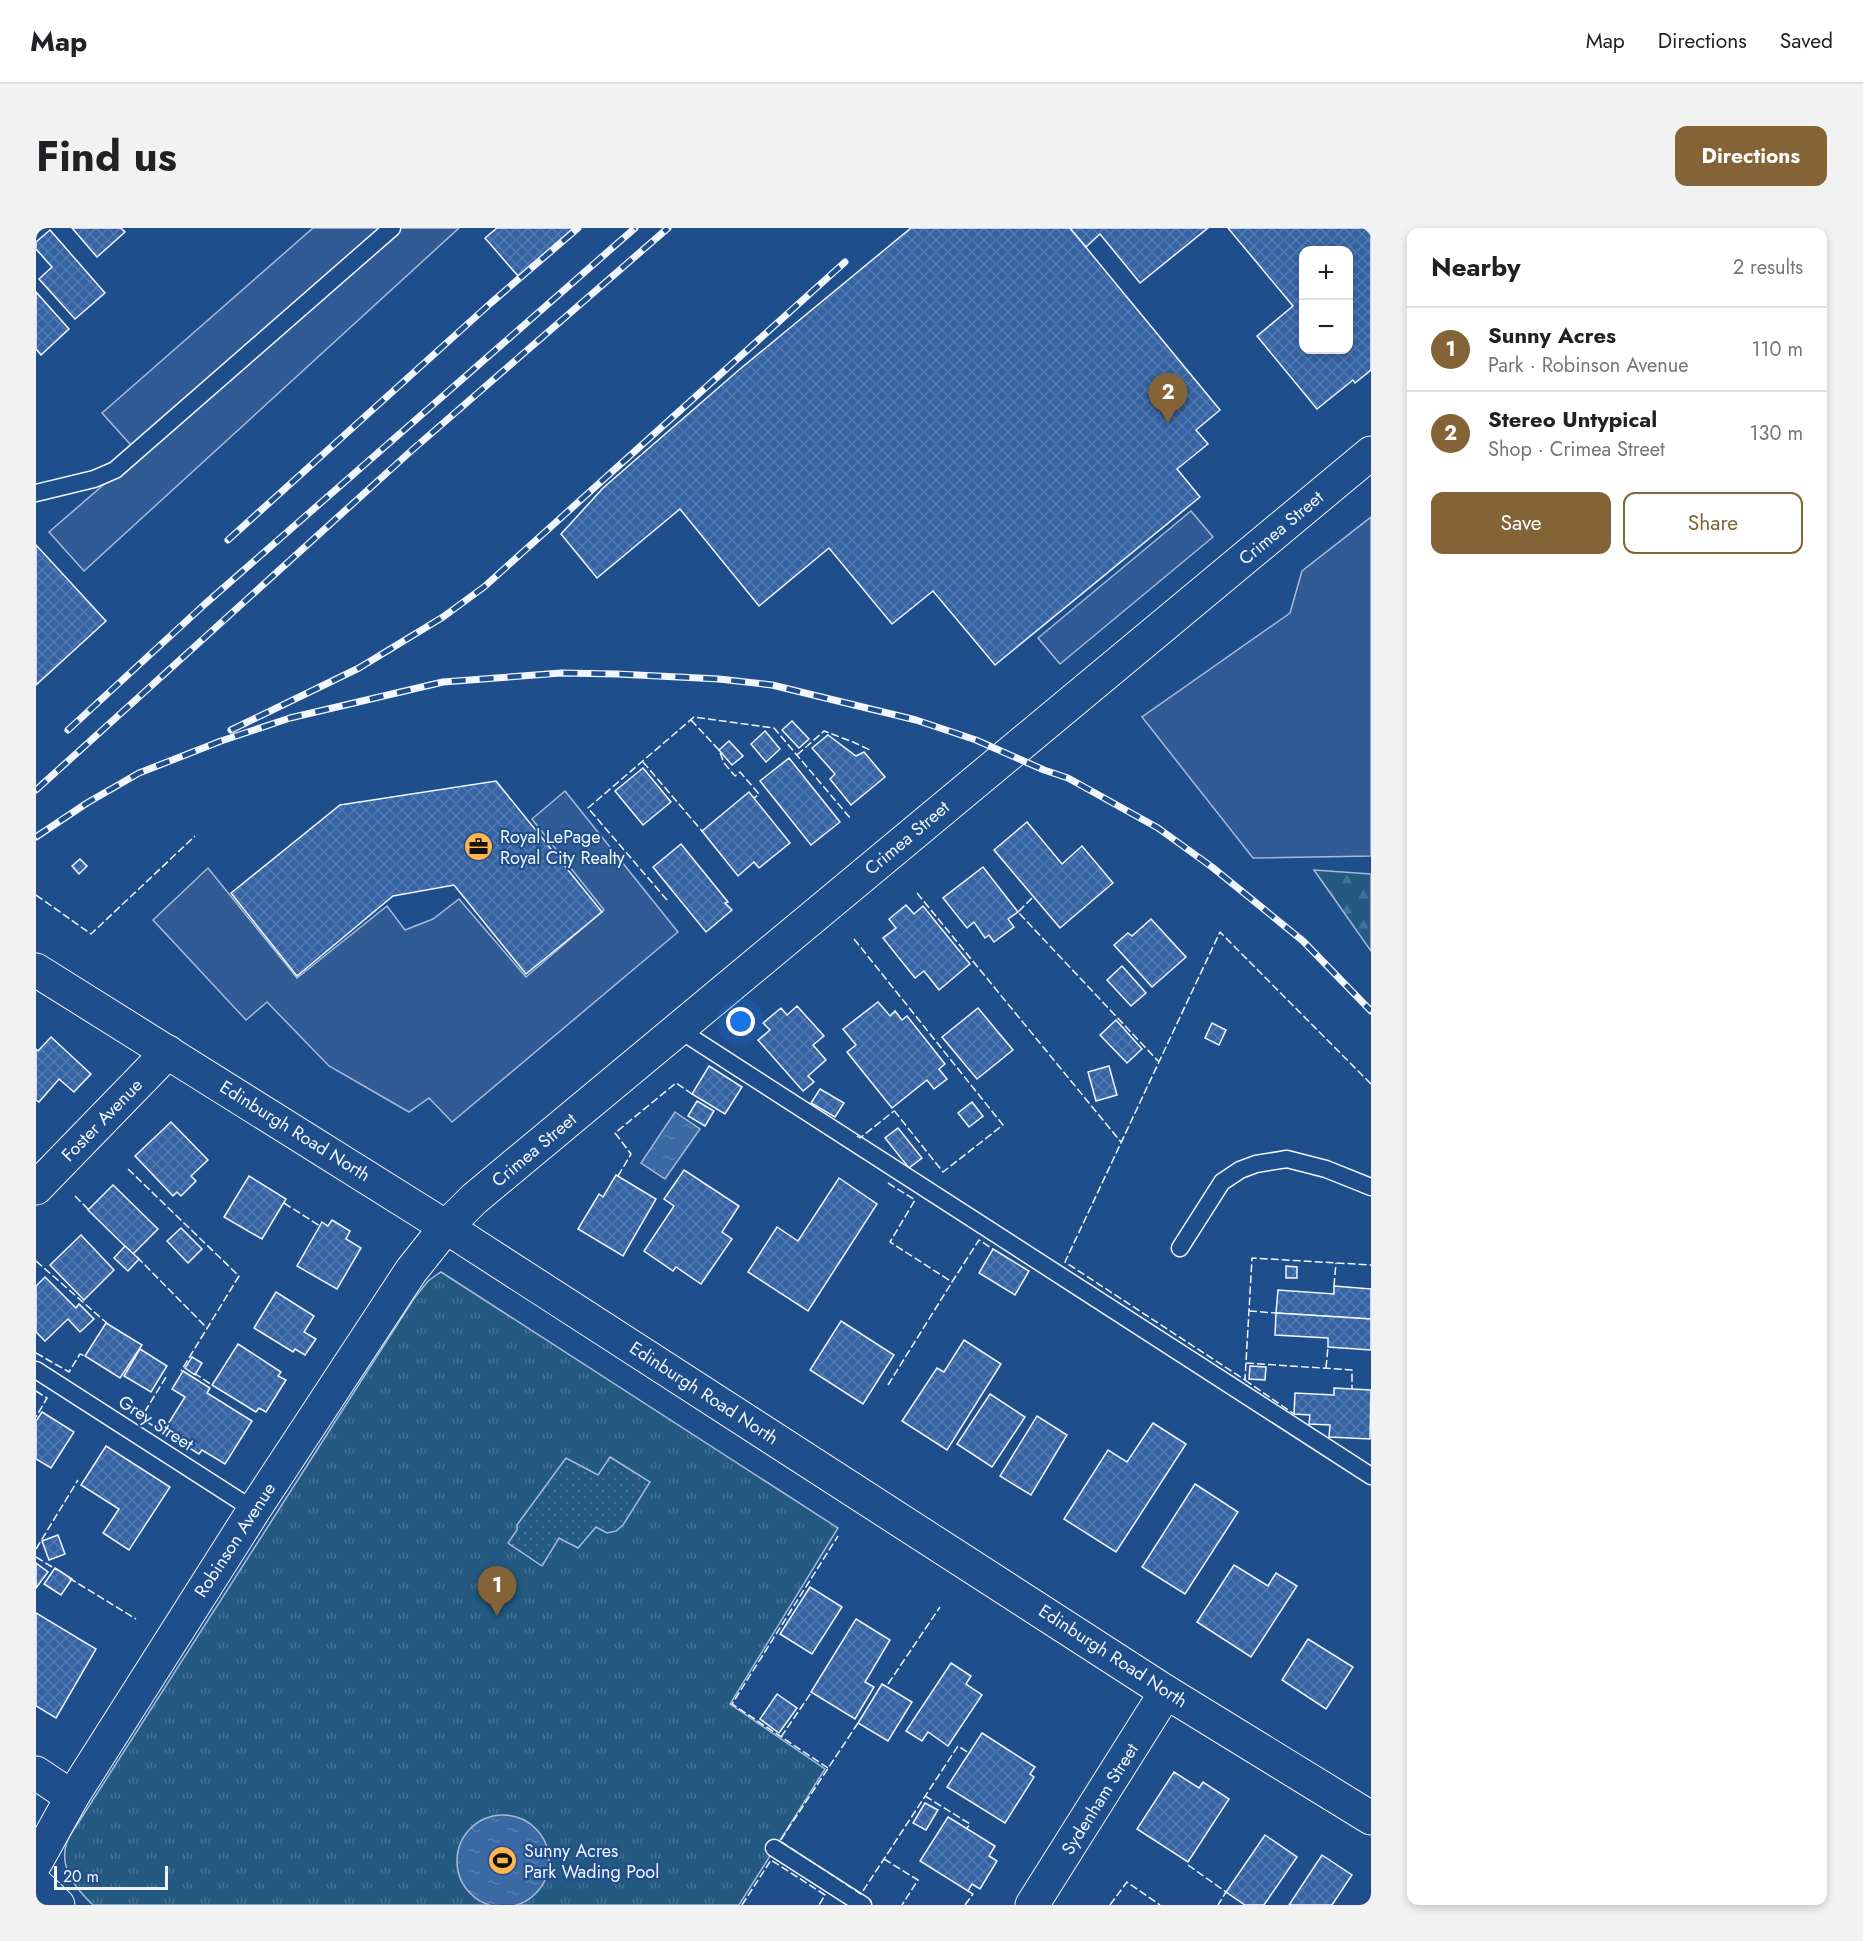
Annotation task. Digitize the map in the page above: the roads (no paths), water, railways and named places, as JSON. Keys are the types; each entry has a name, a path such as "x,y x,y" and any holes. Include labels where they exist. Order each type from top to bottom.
{"street":[{"name":"Crimea Street","path":"446,1227 474,1199 1371,453"},
{"name":"Edinburgh Road North","path":"36,970 446,1227 1166,1692 1371,1818"},
{"name":"Foster Avenue","path":"36,1188 168,1052"},
{"name":"Robinson Avenue","path":"36,1862 72,1797 254,1510 416,1264 446,1227"},
{"name":"Sydenham Street","path":"1032,1905 1166,1692"},
{"path":"36,1773 72,1797"},
{"path":"36,1884 58,1905"}],"lane":[{"path":"36,493 94,479 115,470 392,228"},
{"path":"678,1029 1371,1476"},
{"path":"1180,1248 1222,1182 1240,1170 1256,1164 1287,1159 1326,1169 1371,1187"},
{"name":"Grey Street","path":"36,1370 254,1510"},
{"path":"774,1848 863,1905"}],"water":[{"path":"675,1112 700,1129 665,1179 641,1163"},
{"name":"Sunny Acres Park Wading Pool","path":"503,1815 520,1819 535,1829 545,1844 549,1861 545,1878 535,1893 520,1903 503,1907 486,1903 471,1893 461,1878 457,1861 461,1844 471,1829 486,1819"}],"railway":[{"path":"228,540 492,302 578,228"},
{"path":"68,730 205,604 635,228"},
{"path":"36,790 411,451 668,228"},
{"path":"231,730 359,668 443,617 484,587 845,262"},
{"path":"36,837 87,803 139,773 221,741 290,718 443,682 561,673 719,679 772,685 916,720 976,740 1068,778 1158,828 1212,867 1303,941 1371,1011"}],"place":[{"name":"Stereo Untypical","path":"1168,423"},
{"name":"Royal LePage Royal City Realty","path":"479,847"},
{"name":"Sunny Acres","path":"497,1616"},
{"name":"Sunny Acres Park Wading Pool","path":"503,1861"}]}
